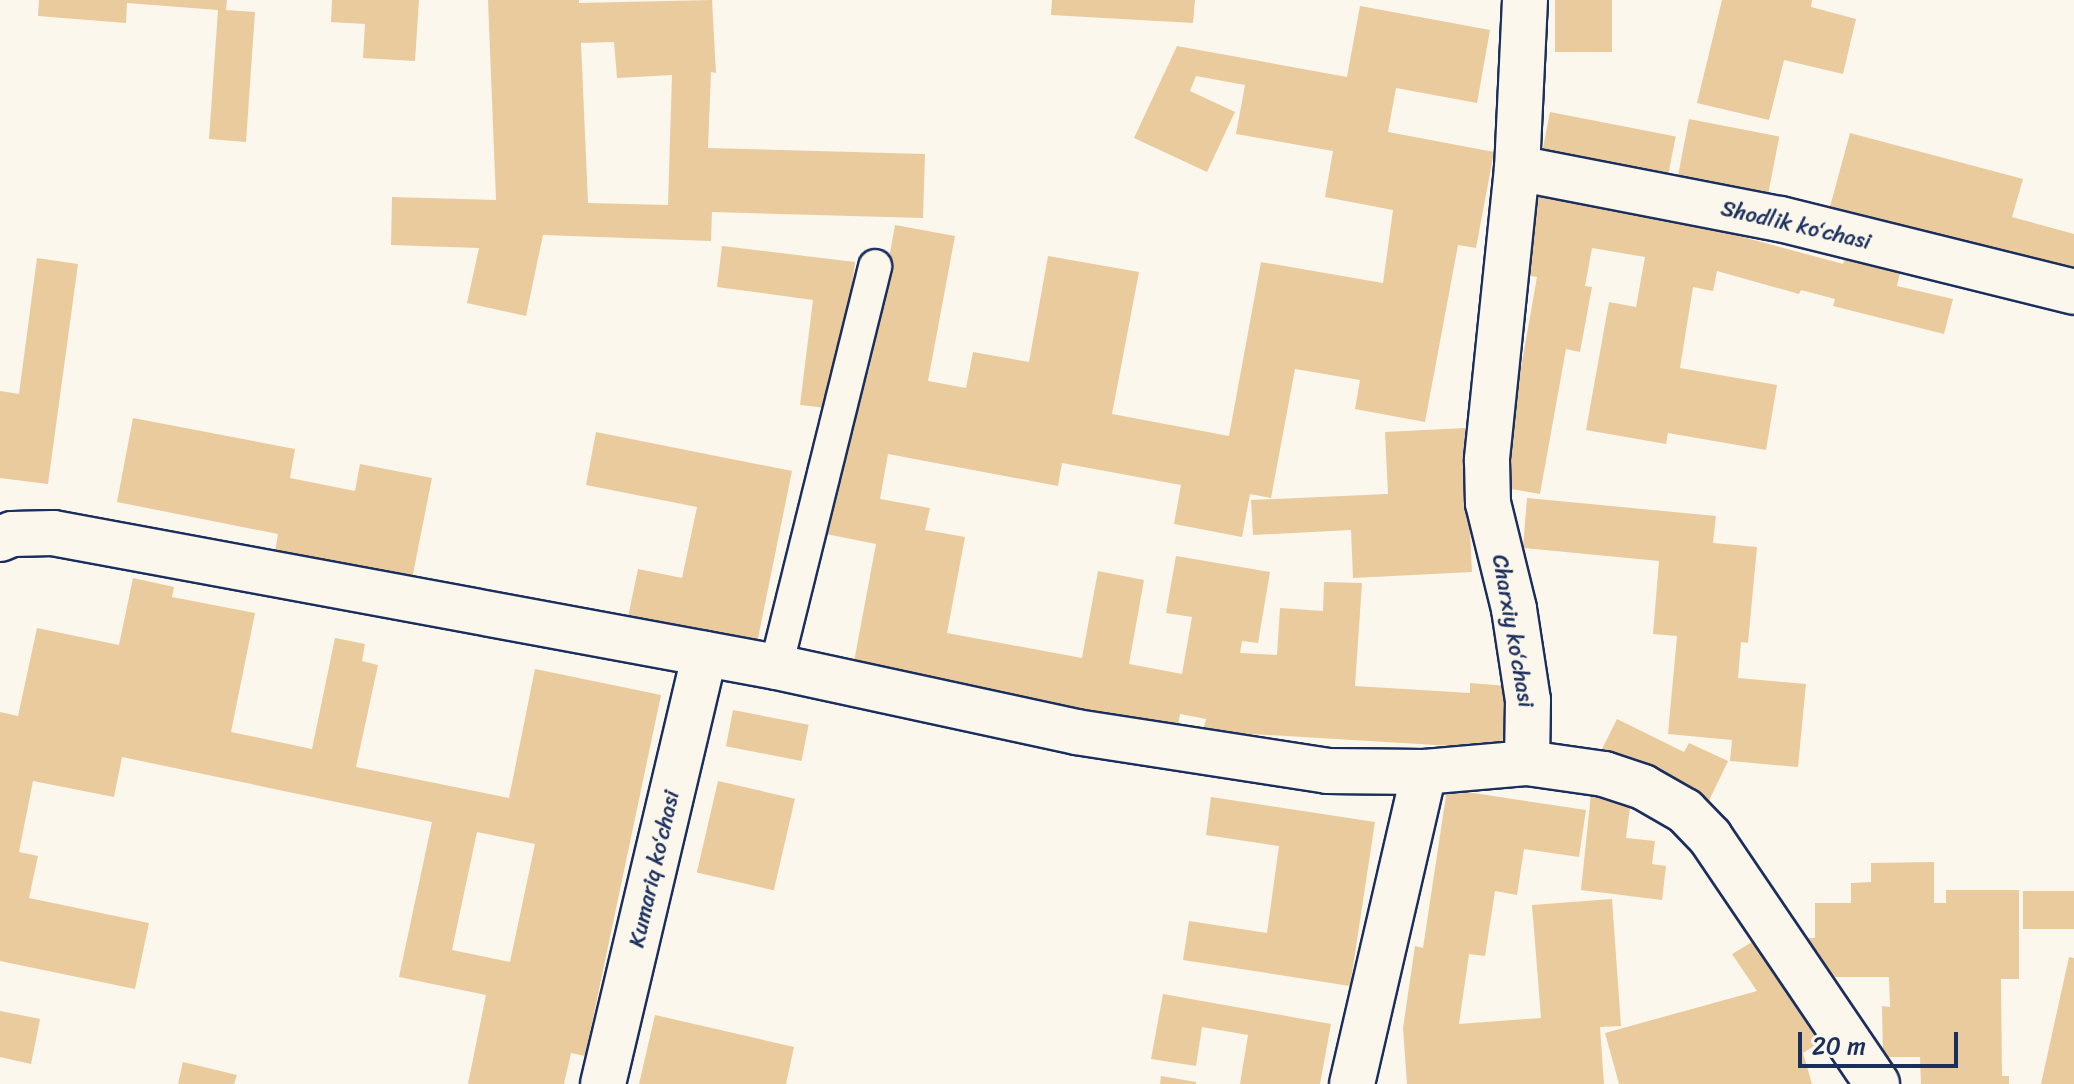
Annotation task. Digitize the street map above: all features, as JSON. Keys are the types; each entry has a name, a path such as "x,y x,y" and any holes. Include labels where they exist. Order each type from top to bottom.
{"street":[{"name":"Charxiy koʻchasi","path":"1525,0 1517,168 1487,460 1488,503 1514,609 1528,700 1527,763"},
{"name":"Shodlik koʻchasi","path":"1517,168 1780,219 2074,292"},
{"path":"0,539 12,534 53,533 776,667 1076,732 1327,771 1424,772 1527,763 1604,774 1643,787 1685,811 1710,837 1877,1084"},
{"name":"Kumariq koʻchasi","path":"603,1084 705,654"},
{"path":"1352,1084 1424,772"}],"lane":[{"path":"776,667 875,266"}],"building":[{"path":"39,0 227,0 226,10 255,12 246,142 209,139 218,10 127,3 126,23 38,16"},
{"path":"332,0 419,0 415,61 363,58 365,24 331,22"},
{"path":"488,0 579,0 579,3 712,0 716,73 711,72 708,148 925,154 923,218 712,212 711,241 543,235 526,316 467,303 479,248 391,245 392,197 496,200","holes":["614,42 617,78 672,75 668,205 588,203 581,43"]},
{"path":"1052,0 1195,0 1193,23 1051,15"},
{"path":"1555,0 1612,0 1612,52 1555,52"},
{"path":"1722,0 1812,0 1811,7 1856,19 1843,74 1784,60 1769,120 1697,103"},
{"path":"1360,6 1490,30 1477,103 1396,88 1388,132 1494,152 1476,248 1458,245 1425,422 1355,409 1360,380 1295,369 1271,498 1250,494 1242,537 1174,524 1181,485 1062,463 1058,486 888,454 880,499 930,508 925,530 965,537 947,633 1082,658 1098,571 1144,580 1129,664 1182,674 1192,617 1166,613 1176,556 1270,572 1258,643 1242,641 1240,653 1277,655 1280,608 1323,611 1324,582 1362,583 1355,686 1470,693 1470,683 1507,686 1502,749 1203,731 1206,719 1180,714 1178,726 853,667 876,544 826,534 857,368 869,371 895,225 955,236 928,381 966,388 973,352 1029,362 1048,256 1139,272 1112,414 1229,436 1261,262 1383,283 1393,210 1325,197 1333,151 1236,134 1245,85 1196,76 1190,91 1235,112 1207,172 1134,138 1177,46 1347,77"},
{"path":"1550,112 1676,136 1666,187 1540,163"},
{"path":"1689,119 1779,137 1766,206 1675,189"},
{"path":"1850,133 2023,179 2012,217 2074,234 2074,283 1827,218"},
{"path":"1539,186 1727,219 1724,232 1843,264 1846,255 1901,268 1897,286 1953,299 1944,334 1833,306 1835,299 1801,290 1799,294 1717,271 1713,291 1693,287 1680,368 1777,385 1766,450 1668,433 1666,444 1586,430 1609,302 1636,307 1645,257 1592,248 1585,286 1592,287 1580,352 1566,349 1540,494 1500,487 1537,277 1523,275"},
{"path":"722,246 855,262 836,409 800,405 813,300 717,287"},
{"path":"37,258 78,264 48,484 0,478 0,391 19,394"},
{"path":"133,418 295,449 290,478 355,491 360,464 432,478 412,579 275,553 278,534 117,502"},
{"path":"1465,428 1472,572 1353,578 1351,530 1253,535 1251,500 1388,494 1385,432"},
{"path":"596,432 792,471 756,648 627,622 638,569 682,578 697,507 586,485"},
{"path":"1527,498 1716,516 1713,543 1757,547 1748,643 1741,642 1738,678 1806,684 1798,767 1730,761 1732,740 1668,734 1677,636 1653,634 1659,561 1523,548"},
{"path":"133,578 174,587 172,597 255,613 231,732 312,749 335,638 365,644 362,661 378,665 356,767 509,798 535,669 661,695 585,1056 571,1053 564,1084 468,1084 486,995 399,977 432,822 122,757 114,797 33,781 19,852 38,856 29,898 149,923 135,989 0,961 0,712 18,716 37,628 119,645","holes":["477,832 535,844 510,962 452,950"]},
{"path":"733,710 809,725 802,761 726,746"},
{"path":"1617,719 1684,752 1689,743 1728,761 1705,809 1598,757"},
{"path":"718,781 795,799 774,890 697,873"},
{"path":"1447,789 1586,810 1579,857 1524,849 1517,895 1495,891 1485,956 1469,954 1459,1024 1541,1018 1532,905 1612,899 1621,1026 1600,1027 1604,1084 1407,1084 1403,1028 1415,946 1423,948"},
{"path":"1591,794 1631,799 1626,838 1655,841 1652,864 1666,866 1662,900 1581,890"},
{"path":"1211,797 1375,822 1350,986 1183,960 1189,921 1267,933 1279,846 1206,835"},
{"path":"1934,862 1934,903 1946,903 1946,890 2019,890 2019,979 2001,979 2002,1076 2009,1076 2009,1084 1921,1084 1920,1057 1883,1057 1882,1006 1890,1007 1889,977 1823,977 1802,938 1815,938 1815,903 1851,903 1851,883 1871,882 1871,863"},
{"path":"2023,891 2074,891 2074,929 2023,929"},
{"path":"1757,939 1822,1041 1803,1053 1812,1084 1619,1084 1605,1033 1757,991 1732,954"},
{"path":"2069,957 2074,958 2074,1084 2041,1084"},
{"path":"1163,994 1331,1024 1320,1084 1240,1084 1248,1035 1202,1027 1196,1066 1151,1059"},
{"path":"0,1011 40,1019 31,1064 0,1057"},
{"path":"655,1015 794,1047 786,1084 639,1084"},
{"path":"183,1062 237,1075 234,1084 178,1084"},
{"path":"1161,1076 1196,1082 1196,1084 1160,1084"}]}
